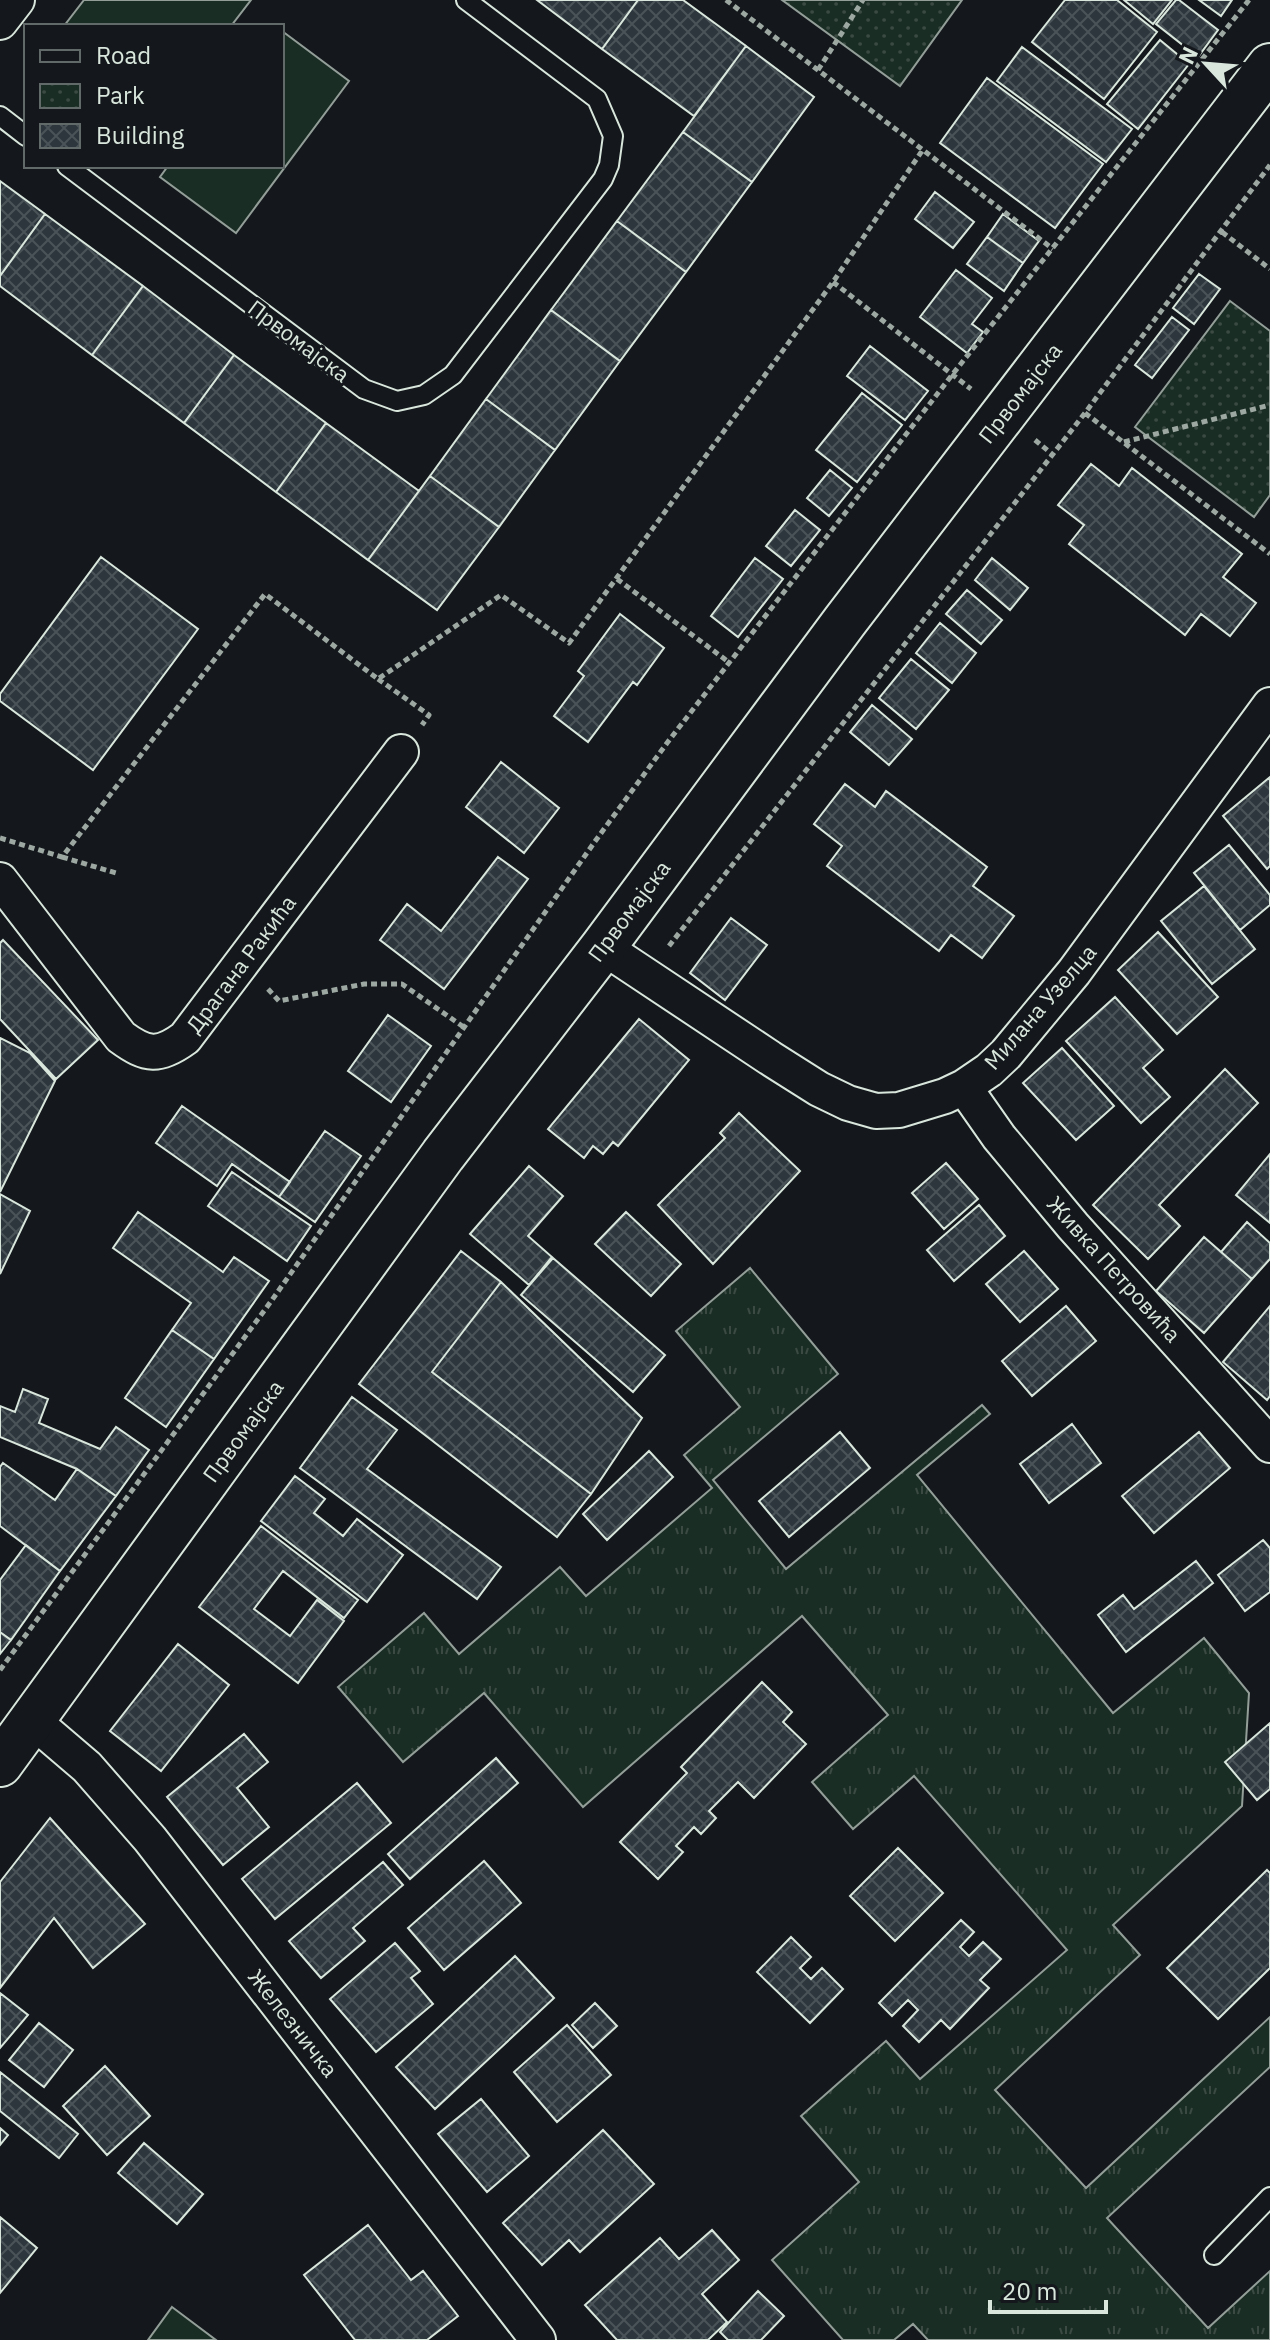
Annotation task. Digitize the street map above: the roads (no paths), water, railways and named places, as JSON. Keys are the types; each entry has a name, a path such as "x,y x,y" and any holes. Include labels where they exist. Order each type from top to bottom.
{"main road":[{"name":"Првомајска","path":"0,1764 443,1155 603,947 791,691 1270,66"}],"street":[{"path":"0,22 17,0"},
{"name":"Милана Узелца","path":"603,947 819,1089 861,1109 899,1110 945,1096 989,1070 1006,1054 1074,972 1270,705"},
{"name":"Драгана Ракића","path":"0,880 121,1037 135,1047 151,1051 168,1050 185,1038 401,752"},
{"name":"Живка Петровића","path":"964,1087 999,1137 1073,1226 1270,1445"},
{"name":"Железничка","path":"32,1720 87,1767 150,1839 538,2340"}],"lane":[{"name":"Првомајска","path":"70,168 364,389 397,401 424,395 453,375 603,179 609,165 613,136 597,99 466,0"},
{"path":"0,116 24,134"},
{"path":"1214,2255 1270,2197"}]}
